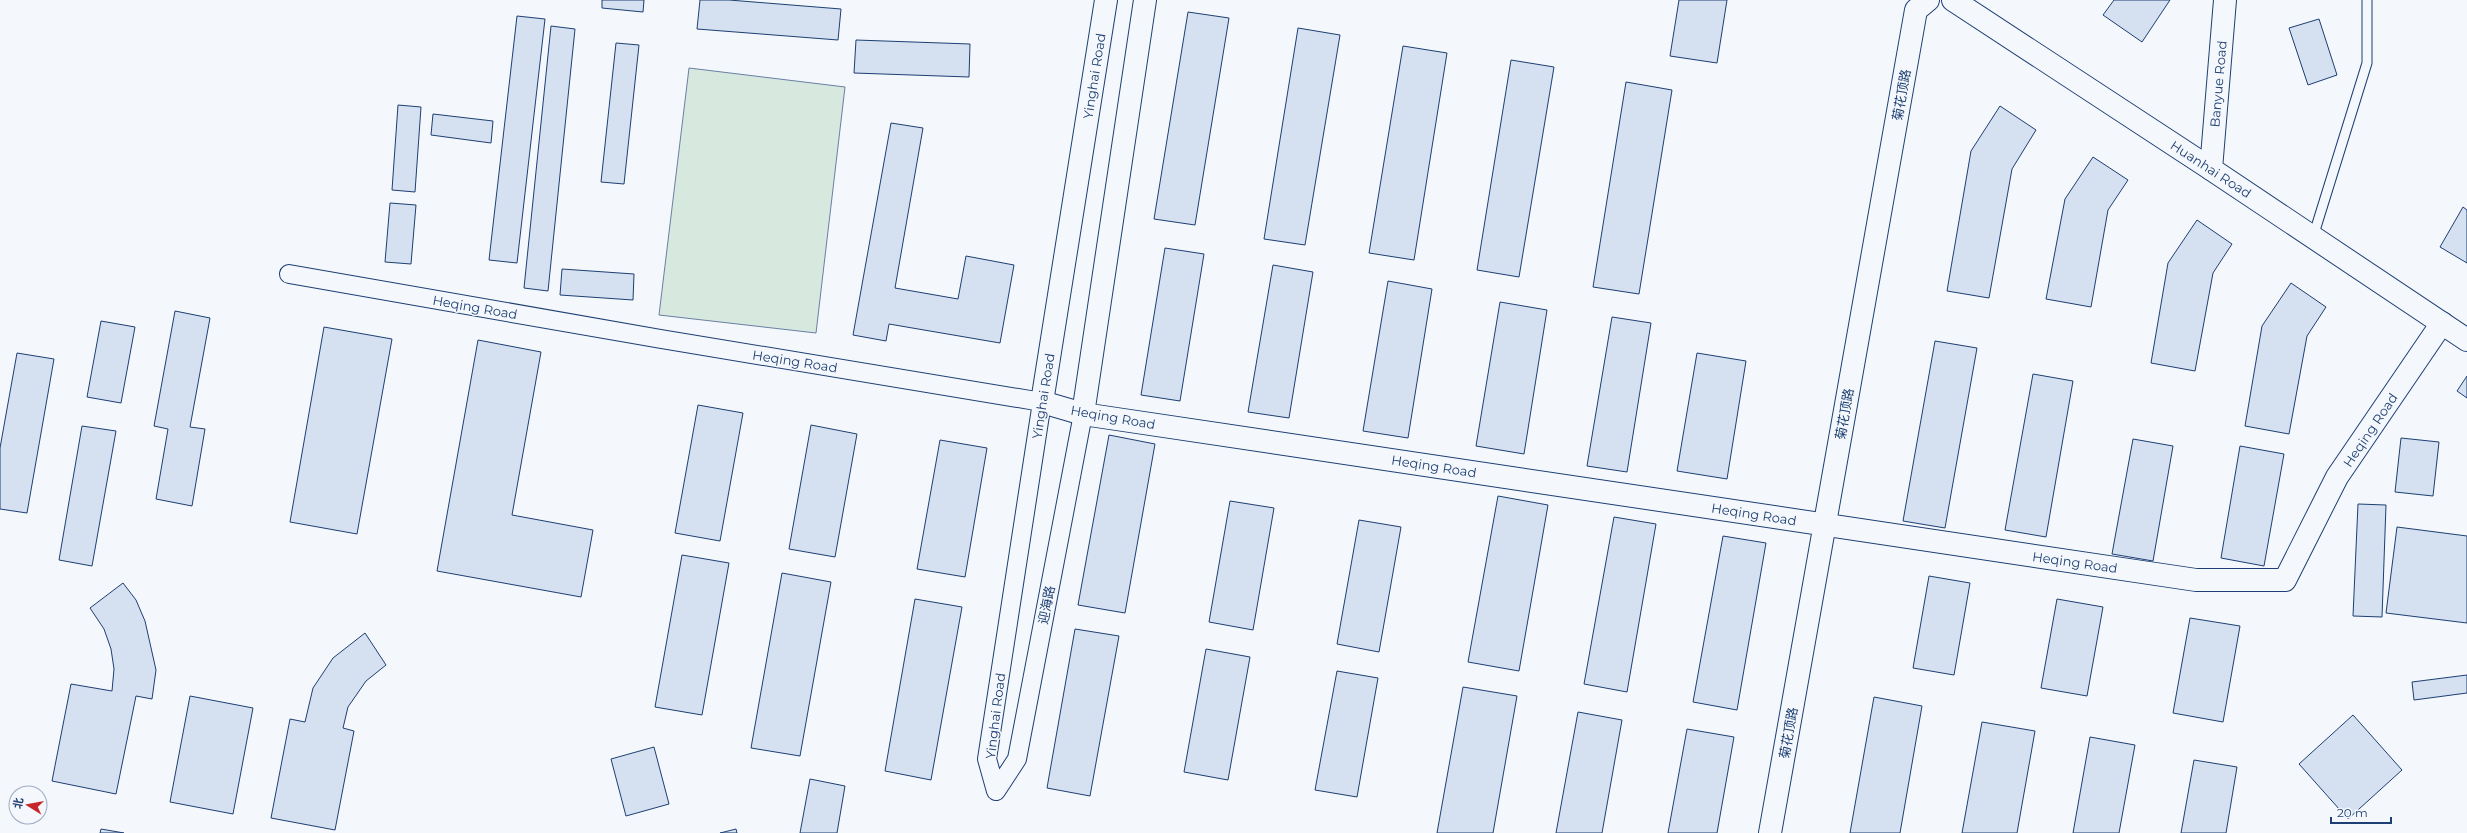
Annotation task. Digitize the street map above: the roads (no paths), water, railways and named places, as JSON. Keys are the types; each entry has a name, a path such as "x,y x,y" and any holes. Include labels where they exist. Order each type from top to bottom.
{"street":[{"name":"Yinghai Road","path":"1106,0 987,759 996,791 1017,759 1083,414 1145,0"},
{"name":"菊花顶路","path":"1770,833 1916,10 1928,0"},
{"name":"Huanhai Road","path":"1953,0 2211,168 2467,340"},
{"name":"Banyue Road","path":"2211,168 2225,0"},
{"name":"Heqing Road","path":"289,274 661,339 1042,402 1083,414 2196,580 2286,580 2338,477 2442,323"}],"lane":[{"path":"2313,237 2367,63 2366,0"}]}
